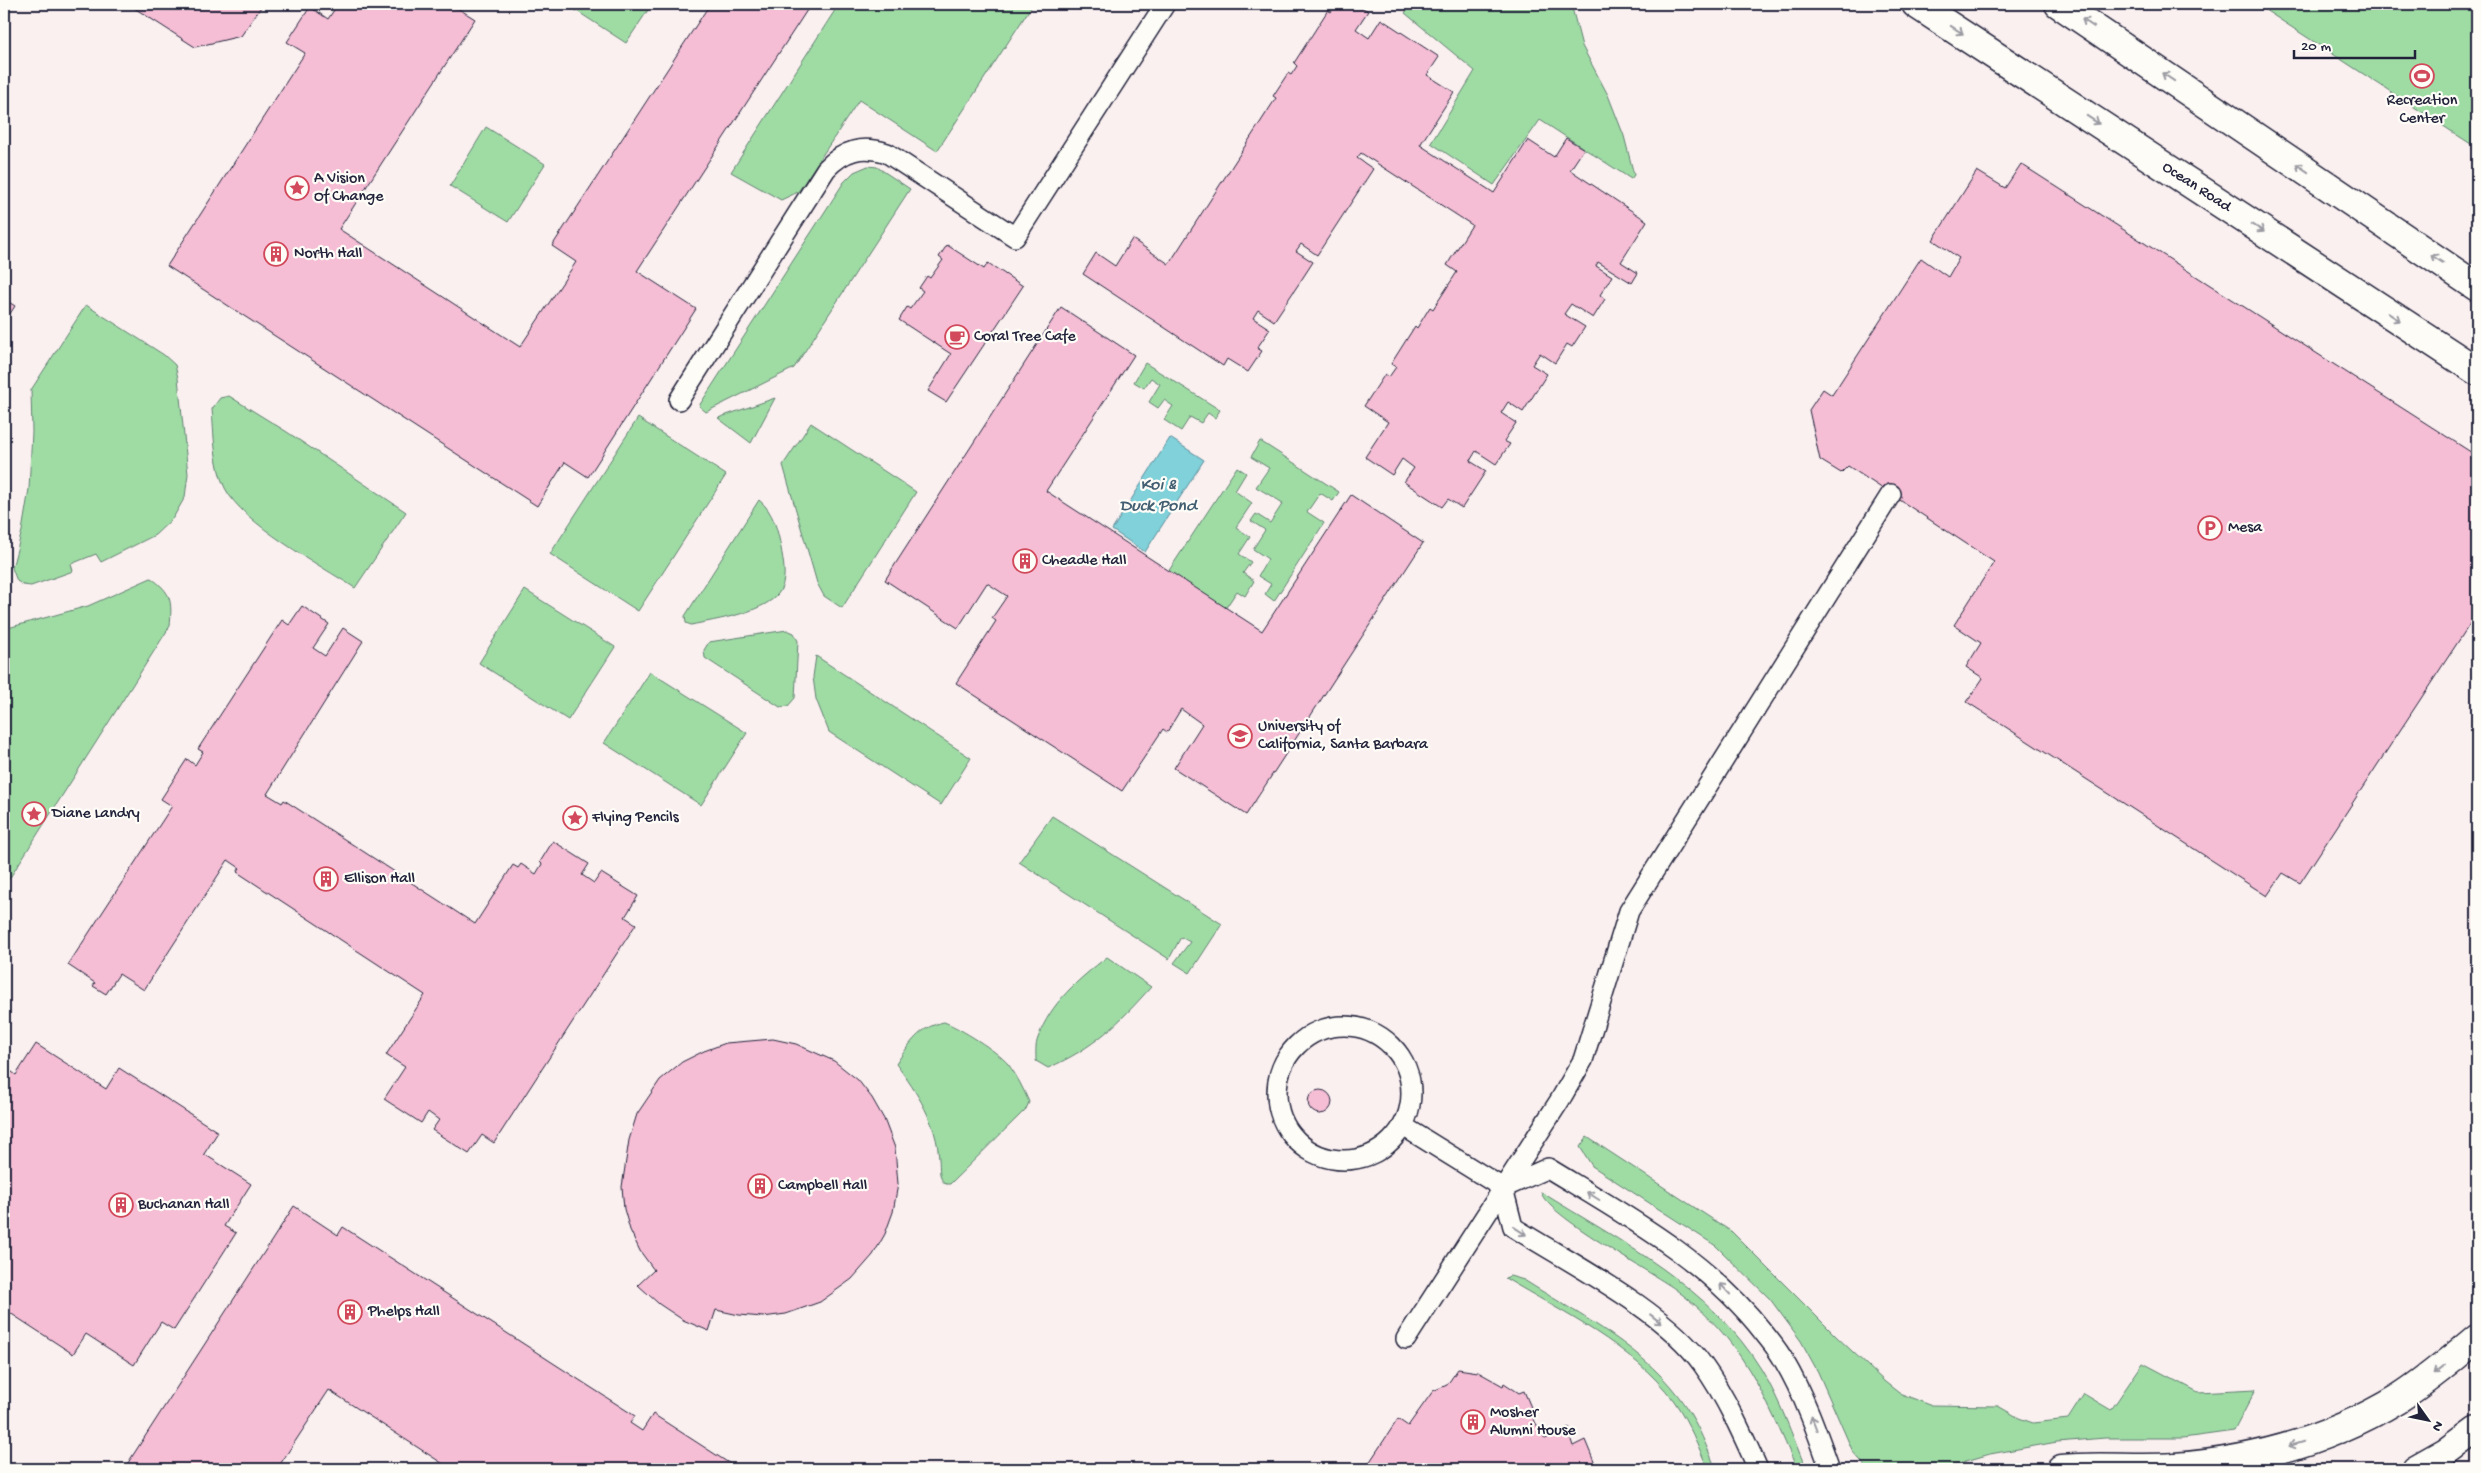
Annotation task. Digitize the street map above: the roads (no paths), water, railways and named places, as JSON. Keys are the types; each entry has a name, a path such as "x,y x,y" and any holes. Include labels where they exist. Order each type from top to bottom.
{"main road":[{"name":"Ocean Road","path":"1916,4 2477,371"},
{"path":"2059,4 2477,287"},
{"path":"2061,1469 2174,1467 2221,1463 2268,1453 2313,1439 2356,1420 2398,1398 2437,1372 2477,1338"},
{"path":"2416,1469 2446,1452 2477,1429"}],"lane":[{"path":"679,400 826,169 836,159 847,152 860,149 874,149 887,153 1015,237 1165,4"},
{"path":"1406,1339 1560,1100 1583,1060 1630,910 1891,494"},
{"path":"1350,1026 1372,1031 1391,1044 1404,1061 1412,1082 1411,1105 1403,1126 1390,1144 1377,1152 1349,1161 1326,1159 1307,1150 1290,1134 1279,1115 1276,1093 1280,1071 1291,1051 1308,1036 1328,1027 1350,1026"},
{"path":"1403,1126 1503,1188 1512,1227 1638,1305 1673,1332 1702,1364 1730,1408 1758,1469"},
{"path":"1503,1188 1548,1168 1676,1248 1718,1282 1754,1320 1784,1360 1813,1420 1830,1469"}],"water":[{"name":"Koi & Duck Pond","path":"1170,438 1204,460 1145,552 1112,530"}],"place":[{"name":"Recreation Center","path":"2422,76"},
{"name":"A Vision Of Change","path":"297,188"},
{"name":"North Hall","path":"276,254"},
{"name":"Coral Tree Cafe","path":"957,337"},
{"name":"Mesa","path":"2210,528"},
{"name":"Cheadle Hall","path":"1025,561"},
{"name":"University of California, Santa Barbara","path":"1240,736"},
{"name":"Diane Landry","path":"34,814"},
{"name":"Flying Pencils","path":"575,818"},
{"name":"Ellison Hall","path":"326,879"},
{"name":"Campbell Hall","path":"760,1186"},
{"name":"Buchanan Hall","path":"121,1205"},
{"name":"Phelps Hall","path":"350,1312"},
{"name":"Mosher Alumni House","path":"1473,1422"}]}
